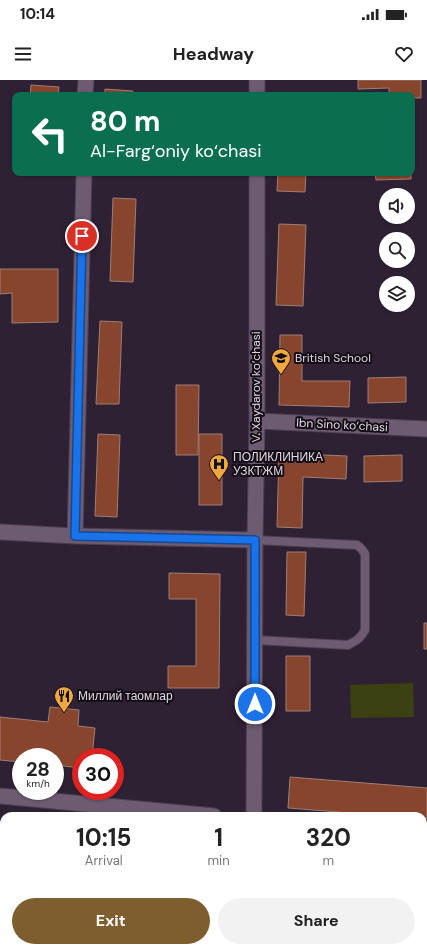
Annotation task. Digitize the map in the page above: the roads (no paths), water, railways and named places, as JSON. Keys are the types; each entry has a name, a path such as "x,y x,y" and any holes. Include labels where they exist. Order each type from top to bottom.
{"street":[{"path":"86,80 86,92"},
{"path":"257,80 257,92"},
{"path":"75,536 84,176"},
{"name":"V. Xaydarov ko‘chasi","path":"254,812 257,176"},
{"name":"Ibn Sino ko‘chasi","path":"257,421 427,429"},
{"path":"0,532 75,536 255,540"},
{"path":"0,796 171,812"}],"lane":[{"path":"255,540 357,545 364,550 365,554 365,630 362,636 355,642 348,645 255,640"}],"place":[{"name":"British School","path":"281,375"},
{"name":"ПОЛИКЛИНИКА УЗКТЖМ","path":"219,481"},
{"name":"Миллий таомлар","path":"64,713"}]}
